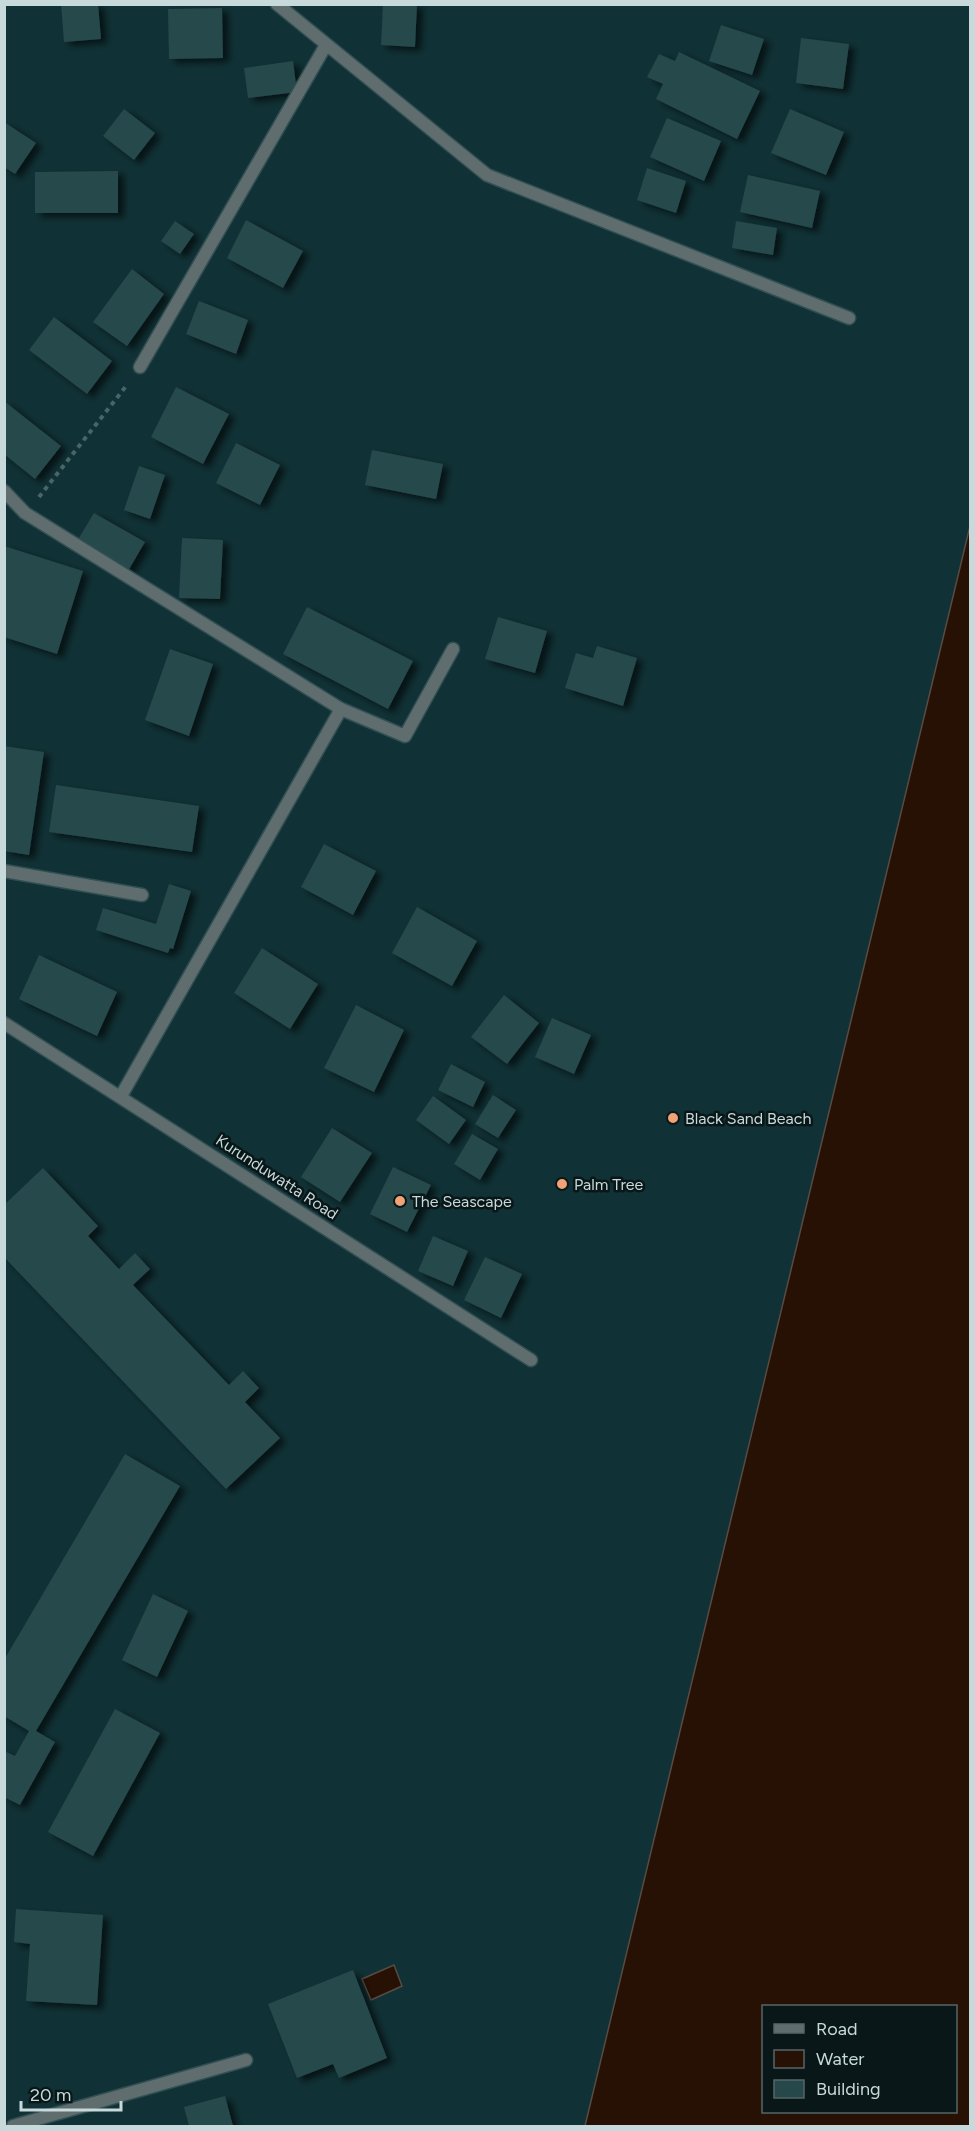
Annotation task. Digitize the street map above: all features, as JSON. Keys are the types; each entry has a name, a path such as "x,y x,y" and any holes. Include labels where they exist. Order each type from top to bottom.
{"street":[{"path":"277,4 486,175 849,318"},
{"path":"140,367 326,45"},
{"path":"4,492 26,513 341,709 405,736 453,649"},
{"path":"121,1096 341,709"},
{"path":"4,872 142,895"},
{"name":"Kurunduwatta Road","path":"4,1023 531,1360"},
{"path":"13,2127 246,2060"}],"path":[{"path":"26,513 140,367"}],"water":[{"path":"970,526 970,2126 585,2126"},
{"path":"394,1965 402,1986 371,2000 362,1979"}],"building":[{"path":"61,4 98,4 101,39 64,42"},
{"path":"383,4 417,4 415,47 381,45"},
{"path":"222,8 223,58 169,59 168,9"},
{"path":"721,25 764,39 752,75 709,61"},
{"path":"801,38 849,44 843,89 796,83"},
{"path":"679,52 760,91 737,139 656,99 663,84 647,77 659,54 675,61"},
{"path":"293,61 297,92 248,98 244,68"},
{"path":"124,109 155,133 134,160 103,136"},
{"path":"790,109 844,132 826,175 771,153"},
{"path":"667,118 721,141 704,181 650,157"},
{"path":"4,122 36,143 15,174 4,167"},
{"path":"647,168 686,181 676,213 637,200"},
{"path":"118,171 118,213 35,213 35,172"},
{"path":"748,175 820,191 812,228 740,212"},
{"path":"246,220 303,251 283,288 227,258"},
{"path":"175,221 194,234 180,254 161,241"},
{"path":"736,221 777,228 773,255 732,248"},
{"path":"132,269 164,294 127,346 93,322"},
{"path":"199,301 248,320 236,354 186,334"},
{"path":"54,317 112,361 87,394 29,350"},
{"path":"176,387 229,414 203,464 151,437"},
{"path":"4,401 61,446 35,479 4,454"},
{"path":"236,443 280,465 260,505 216,483"},
{"path":"372,450 443,464 436,499 365,485"},
{"path":"139,466 165,475 150,519 124,510"},
{"path":"94,513 145,542 128,571 77,541"},
{"path":"182,538 223,540 220,599 179,598"},
{"path":"4,546 83,571 57,654 4,637"},
{"path":"307,607 413,661 388,709 283,654"},
{"path":"498,617 547,631 535,673 485,659"},
{"path":"597,646 637,658 623,706 565,688 576,653 593,658"},
{"path":"170,649 213,664 189,736 145,720"},
{"path":"4,746 44,752 29,855 4,851"},
{"path":"56,785 199,806 192,852 49,832"},
{"path":"324,844 376,871 353,915 301,887"},
{"path":"169,884 191,891 173,949 170,948 168,953 96,930 103,908 156,924"},
{"path":"417,907 477,941 452,986 392,953"},
{"path":"262,948 318,984 290,1029 234,993"},
{"path":"39,955 117,992 97,1036 19,999"},
{"path":"504,995 539,1023 507,1064 471,1037"},
{"path":"356,1005 404,1030 374,1092 324,1068"},
{"path":"552,1018 591,1035 574,1074 535,1057"},
{"path":"451,1064 485,1082 473,1107 438,1090"},
{"path":"493,1095 516,1110 498,1138 475,1124"},
{"path":"433,1096 466,1120 449,1144 416,1120"},
{"path":"332,1128 372,1153 340,1202 301,1177"},
{"path":"472,1134 498,1149 480,1180 454,1164"},
{"path":"393,1167 431,1185 407,1232 370,1214"},
{"path":"43,1168 98,1226 88,1236 119,1269 135,1253 150,1269 133,1285 229,1385 243,1371 259,1388 245,1402 280,1438 226,1489 4,1257 4,1205"},
{"path":"433,1236 468,1251 453,1286 418,1271"},
{"path":"485,1257 522,1274 501,1318 464,1300"},
{"path":"125,1454 180,1486 36,1731 55,1742 20,1805 4,1797 4,1751 15,1756 29,1731 4,1716 4,1660"},
{"path":"153,1594 188,1611 157,1677 122,1660"},
{"path":"115,1709 160,1733 93,1856 48,1832"},
{"path":"16,1909 103,1915 97,2005 26,2001 30,1944 14,1942"},
{"path":"353,1970 387,2058 339,2078 333,2064 297,2078 268,2004"},
{"path":"225,2096 233,2126 189,2126 184,2107"}],"place":[{"name":"Black Sand Beach","path":"673,1118"},
{"name":"Palm Tree","path":"562,1184"},
{"name":"The Seascape","path":"400,1201"}]}
